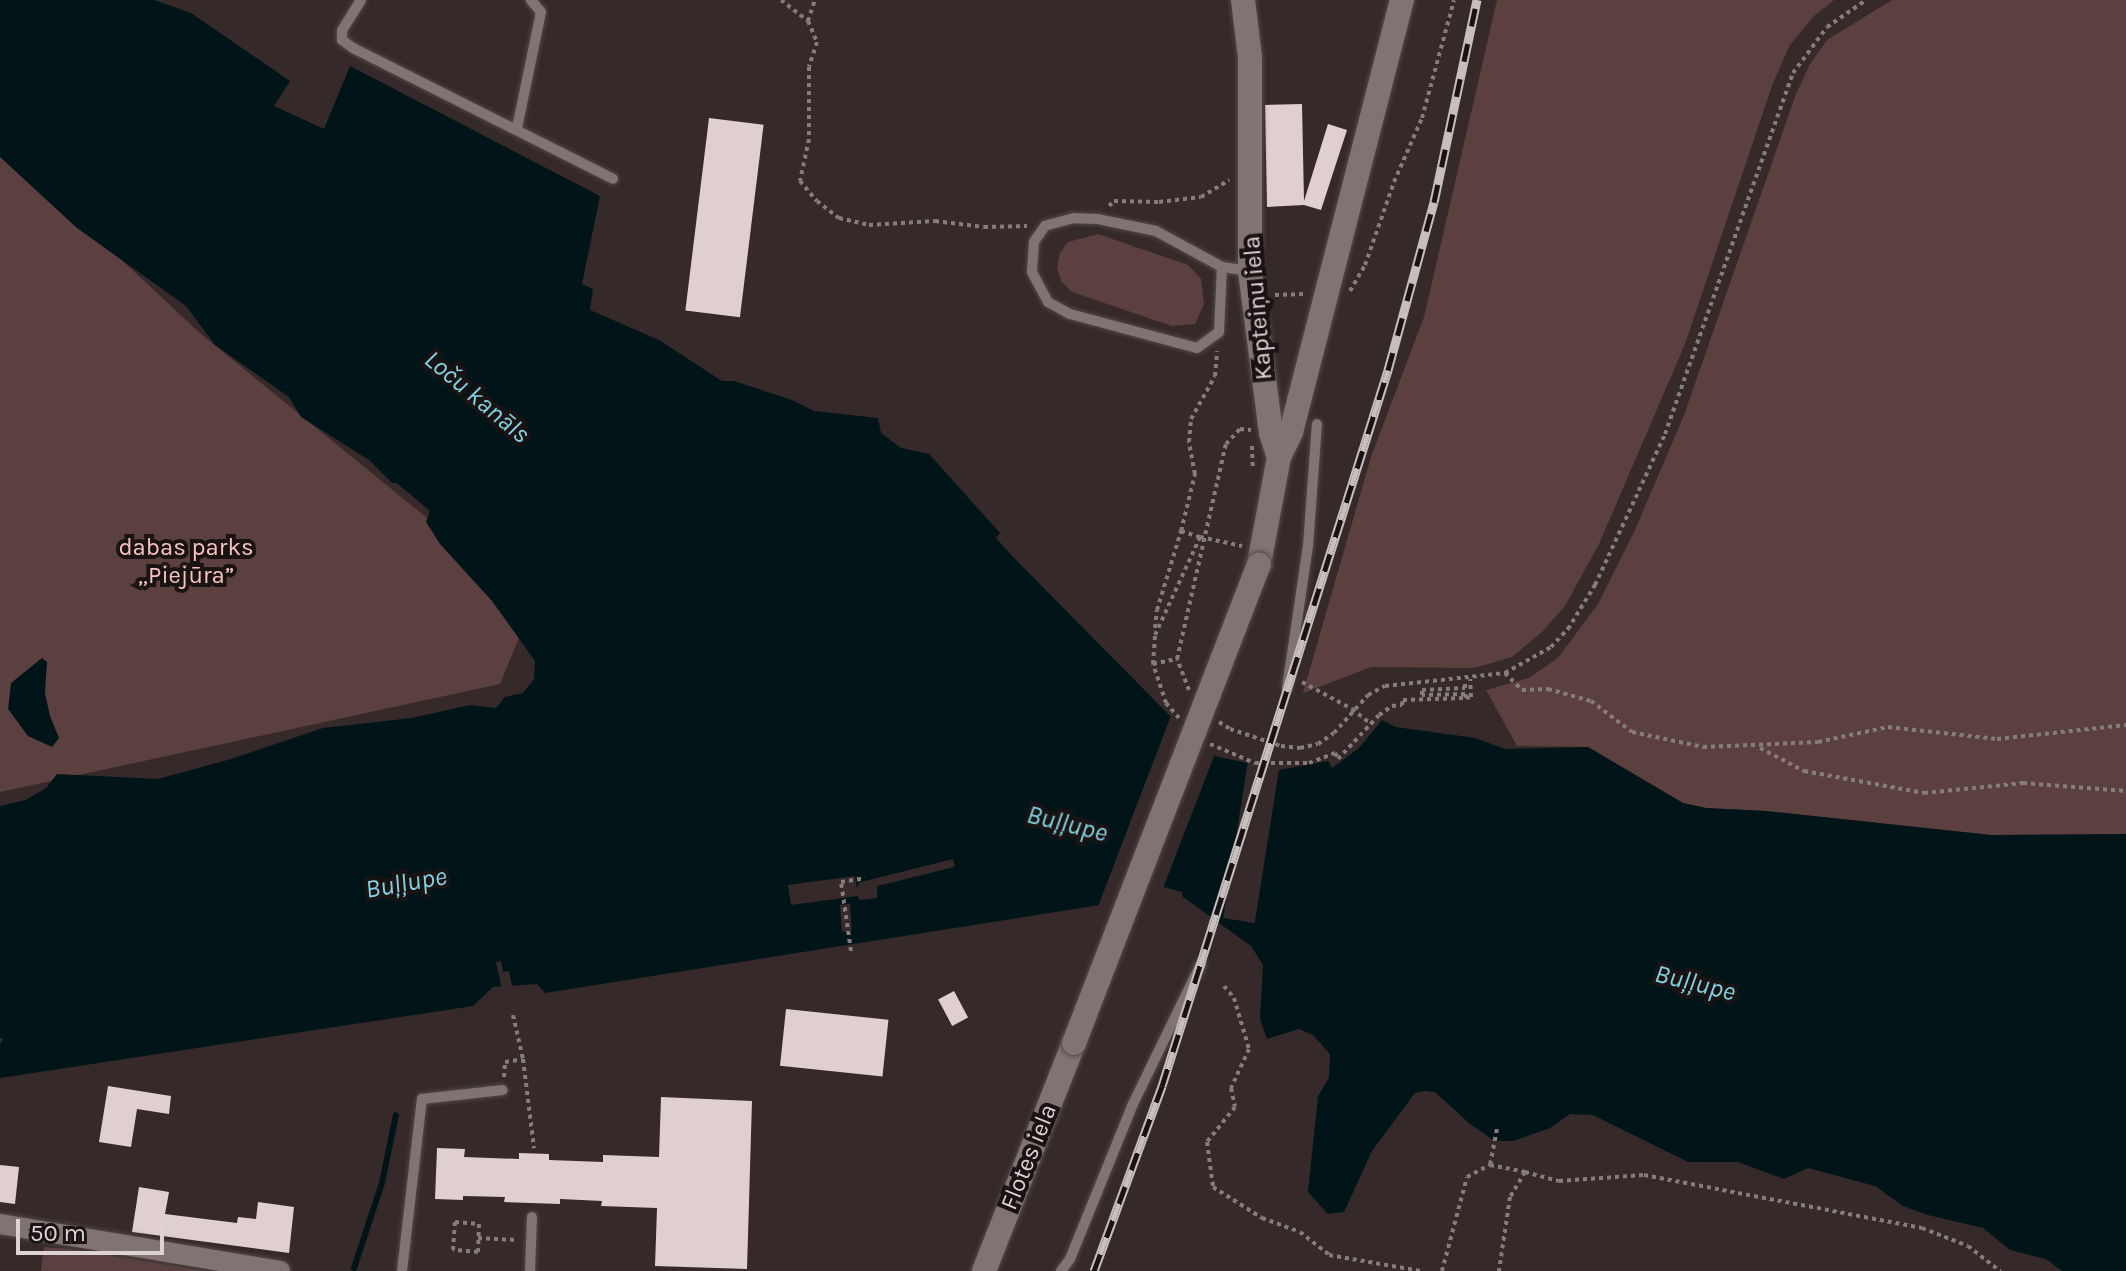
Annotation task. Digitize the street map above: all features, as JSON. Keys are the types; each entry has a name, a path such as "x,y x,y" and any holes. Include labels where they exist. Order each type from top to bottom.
{"street":[{"name":"Kapteiņu iela","path":"1243,0 1250,57 1250,271 1271,433 1279,457 1259,564"},
{"path":"1279,457 1291,432 1402,0"},
{"name":"Flotes iela","path":"984,1271 1259,564"},
{"path":"0,1224 280,1271"}],"lane":[{"path":"361,0 342,31 342,40 613,179"},
{"path":"517,128 541,12 531,0"},
{"path":"1222,267 1219,332 1197,348 1070,314 1048,302 1032,272 1034,242 1045,226 1074,218 1098,219 1156,231 1222,267 1250,271"},
{"path":"1287,688 1308,546 1317,424"},
{"path":"1061,1271 1070,1259 1132,1106 1201,964"},
{"path":"402,1271 422,1099 503,1090"},
{"path":"530,1271 532,1217"}],"path":[{"path":"781,0 808,21 817,42 809,67 809,139 800,181 817,201 839,218 869,225 935,221 984,227 1045,226"},
{"path":"808,21 815,0"},
{"path":"1342,303 1365,265 1422,118 1454,0"},
{"path":"1211,717 1230,729 1260,741 1300,748 1318,744 1334,733 1352,709 1385,686 1505,673 1551,647 1583,608 1679,398 1793,73 1827,27 1866,0"},
{"path":"1098,219 1114,201 1159,202 1201,197 1230,179"},
{"path":"1155,635 1157,610 1195,474 1189,442 1191,419 1215,376 1219,332"},
{"path":"1192,697 1177,659 1203,537 1226,444 1240,429 1251,430"},
{"path":"1181,531 1242,546"},
{"path":"1153,664 1177,659"},
{"path":"1505,673 1522,690 1548,689 1591,701 1632,732 1703,747 1818,742 1888,727 1997,739 2126,725"},
{"path":"1466,698 1471,697 1470,679"},
{"path":"1300,681 1352,709 1371,724"},
{"path":"1758,747 1804,771 1924,793 2023,783 2126,791"},
{"path":"851,951 841,882 865,878"},
{"path":"1224,986 1234,998 1249,1049 1231,1088 1235,1107 1207,1142 1213,1187 1262,1218 1300,1232 1329,1255 1421,1271"},
{"path":"513,1015 523,1059 534,1148"},
{"path":"503,1090 505,1062 523,1059"},
{"path":"1490,1165 1497,1129"},
{"path":"1442,1271 1467,1177 1490,1165 1559,1181 1644,1175 1922,1228 1968,1246 2000,1271"},
{"path":"1499,1271 1510,1197 1525,1172"},
{"path":"455,1222 479,1224 478,1238 478,1252 453,1250 455,1222"},
{"path":"478,1238 531,1241"}],"green space":[{"path":"1497,0 1834,0 1814,16 1790,45 1773,83 1685,344 1599,544 1565,606 1542,632 1512,657 1474,668 1371,667 1303,693 1371,457 1424,317"},
{"path":"1892,0 2126,0 2126,834 1991,835 1766,811 1706,808 1683,803 1588,747 1517,746 1486,690 1529,678 1558,658 1598,604 1635,530 1684,415 1796,94 1810,64 1827,40"},
{"name":"dabas parks „Piejūra”","path":"0,147 201,334 502,579 526,621 500,684 0,792"},
{"path":"1098,234 1188,265 1201,279 1204,304 1195,324 1172,326 1072,292 1061,281 1057,268 1060,253 1068,242"},
{"path":"44,1247 71,1249 205,1271 41,1271"}],"water":[{"path":"0,0 154,0 191,13 290,81 274,106 324,129 350,66 600,196 582,284 593,289 590,310 659,340 722,381 734,381 792,400 814,411 878,418 881,433 901,448 929,454 1000,533 996,538 1014,558 1177,723 1215,756 1279,770 1328,761 1332,768 1359,748 1382,720 1396,727 1475,738 1505,749 1588,747 1683,803 1706,808 1766,811 1991,835 2126,834 2126,1271 2062,1271 2046,1259 2010,1250 1983,1228 1928,1215 1903,1206 1875,1186 1808,1168 1784,1179 1738,1162 1688,1162 1593,1115 1570,1114 1550,1128 1513,1141 1495,1141 1470,1124 1435,1092 1425,1091 1415,1093 1372,1151 1344,1212 1328,1214 1308,1192 1318,1096 1329,1078 1330,1054 1313,1035 1299,1029 1267,1039 1260,1019 1263,965 1251,946 1183,897 1182,892 1156,885 1144,898 545,993 537,984 493,987 473,1006 0,1078 0,1044 3,1039 0,1038 0,806 26,800 46,788 57,774 158,779 231,759 323,728 412,718 470,705 496,708 505,697 523,693 534,679 535,661 492,601 440,544 426,522 430,511 397,483 392,483 369,460 301,417 289,397 215,345 186,306 77,228 0,157"},
{"path":"42,658 47,662 45,693 59,738 52,747 28,736 8,709 11,683"}],"pier":[{"path":"1172,713 1216,751 1162,891 1152,891 1145,902 1097,909"},
{"path":"1248,761 1280,766 1255,923 1223,918"},
{"path":"953,859 955,867 861,890 859,882"},
{"path":"855,876 857,889 858,885 877,884 877,898 859,900 858,896 791,905 788,885"},
{"path":"850,904 852,931 842,932 840,905"},
{"path":"501,961 503,972 509,971 513,990 502,990 496,962"}],"building":[{"path":"1302,104 1304,201 1328,124 1347,130 1321,210 1304,205 1267,207 1265,105"},
{"path":"709,118 764,125 740,317 685,311"},
{"path":"954,991 968,1017 952,1026 938,999"},
{"path":"786,1009 888,1020 882,1076 780,1066"},
{"path":"108,1086 171,1096 169,1114 137,1109 131,1147 99,1142"},
{"path":"661,1097 752,1101 747,1269 655,1266 657,1208 601,1206 602,1201 560,1199 560,1204 504,1202 505,1197 435,1199 437,1148 465,1149 464,1157 519,1159 519,1153 549,1154 549,1160 603,1162 603,1155 659,1157"},
{"path":"0,1165 19,1167 15,1204 0,1202"},
{"path":"139,1187 169,1192 165,1214 237,1223 238,1217 256,1219 258,1202 294,1207 289,1253 132,1232"}],"waterway":[{"path":"354,1268 382,1183 396,1115"}],"railway":[{"path":"1094,1271 1162,1086 1388,370 1434,202 1477,0"}],"water label":[{"name":"Loču kanāls","path":"477,397"},
{"name":"Buļļupe","path":"1067,824"},
{"name":"Buļļupe","path":"406,883"},
{"name":"Buļļupe","path":"1695,983"}]}
